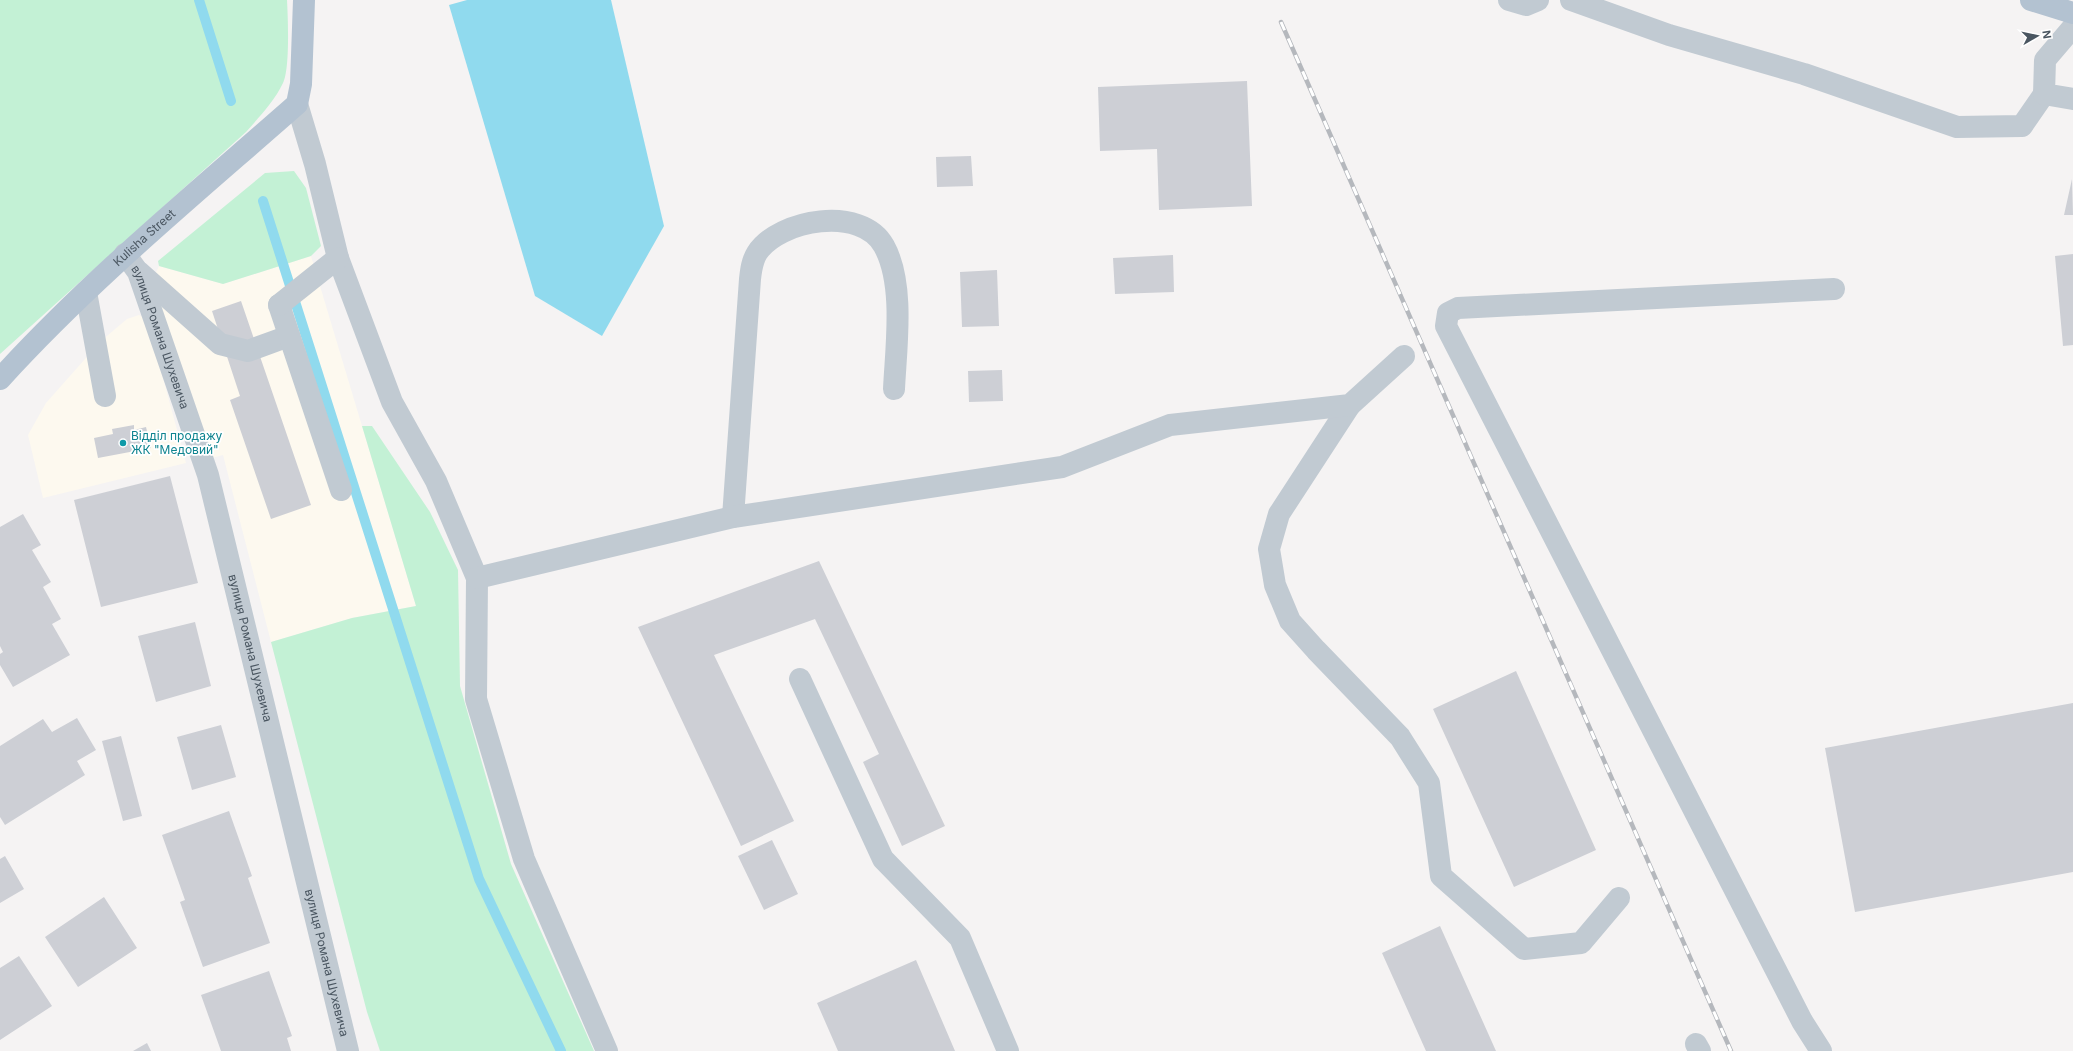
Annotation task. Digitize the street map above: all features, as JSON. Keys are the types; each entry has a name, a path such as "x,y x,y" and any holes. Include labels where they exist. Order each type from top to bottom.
{"main road":[{"path":"298,104 301,84 304,0"},
{"path":"2031,0 2073,13"},
{"name":"Kulisha Street","path":"0,380 27,349 125,254 298,104"}],"street":[{"path":"1509,0 1526,5 1538,0"},
{"path":"1571,0 1669,35 1804,74 1958,127 2022,126 2044,94 2045,60 2073,27"},
{"path":"2044,94 2073,99"},
{"path":"298,104 315,164 338,258 392,402 436,481 477,578 476,699 524,859 608,1051"},
{"path":"733,517 750,279 753,262 758,252 767,242 780,234 800,226 827,221 853,222 871,230 884,245 892,265 896,289 894,389"},
{"name":"вулиця Романа Шухевича","path":"125,254 138,272 208,475 348,1051"},
{"path":"338,258 279,305 341,490"},
{"path":"138,272 220,344 248,351 289,336"},
{"path":"1821,1051 1802,1021 1446,326 1448,312 1458,308 1834,289"},
{"path":"86,292 105,396"},
{"path":"1404,356 1350,405 1279,514 1269,549 1274,585 1290,621 1400,737 1429,784 1441,876 1524,949 1581,943 1619,898"},
{"path":"477,578 733,517 1062,468 1170,425 1350,405"},
{"path":"800,679 883,859 960,938 1008,1051"}],"shaded area":[{"path":"311,256 416,606 352,618 271,642 223,455 212,458 152,281 159,266 223,284"},
{"path":"139,315 147,319 186,463 43,498 28,435 46,403 101,341 127,319"}],"green space":[{"path":"0,0 287,0 288,55 283,83 271,103 246,132 0,354"},
{"path":"294,171 306,188 321,246 311,256 223,284 159,266 158,261 265,173"},
{"path":"362,426 372,426 430,512 458,570 460,686 511,864 594,1051 380,1051 367,1012 271,642 352,618 416,606"}],"water":[{"path":"467,0 611,0 664,226 602,336 535,296 449,5"}],"building":[{"path":"1247,81 1252,206 1159,210 1157,149 1100,151 1098,87"},
{"path":"971,156 973,186 937,187 936,157"},
{"path":"2072,179 2073,215 2064,215"},
{"path":"2073,254 2073,345 2063,346 2055,256"},
{"path":"1173,255 1174,292 1115,294 1113,258"},
{"path":"997,270 999,326 962,327 960,272"},
{"path":"241,301 311,505 271,519 230,400 240,396 212,311"},
{"path":"1002,370 1003,401 969,402 968,371"},
{"name":"Відділ продажу ЖК \"Медовий\"","path":"134,425 134,430 146,427 151,448 98,458 94,438 113,434 112,429"},
{"path":"170,476 198,583 101,607 74,500"},
{"path":"23,514 41,545 32,550 51,582 43,587 61,619 52,624 70,655 13,687 0,665 0,654 3,652 0,646 0,527"},
{"path":"819,561 945,826 902,846 863,762 879,754 815,619 714,655 794,821 741,846 638,627"},
{"path":"195,622 211,686 156,702 138,636"},
{"path":"1516,671 1596,850 1514,887 1433,709"},
{"path":"2073,703 2073,872 1855,912 1825,748"},
{"path":"77,718 96,750 77,761 85,775 5,825 0,817 0,746 43,719 52,732"},
{"path":"221,725 236,777 192,790 177,737"},
{"path":"121,736 142,816 123,821 102,741"},
{"path":"229,811 252,876 248,878 270,943 203,967 180,902 185,900 162,835"},
{"path":"772,840 798,894 764,910 738,856"},
{"path":"5,856 24,889 0,903 0,859"},
{"path":"104,897 137,948 78,987 45,937"},
{"path":"1440,926 1496,1051 1426,1051 1382,953"},
{"path":"19,956 52,1006 0,1040 0,968"},
{"path":"916,960 955,1051 838,1051 817,1003"},
{"path":"269,971 292,1036 287,1038 291,1051 221,1051 201,995"},
{"path":"147,1043 151,1051 133,1051"}],"waterway":[{"path":"199,0 231,101"},
{"path":"263,201 479,879 561,1051"}],"railway":[{"path":"1281,22 1731,1051"}],"place":[{"name":"Відділ продажу ЖК \"Медовий\"","path":"123,443"}]}
